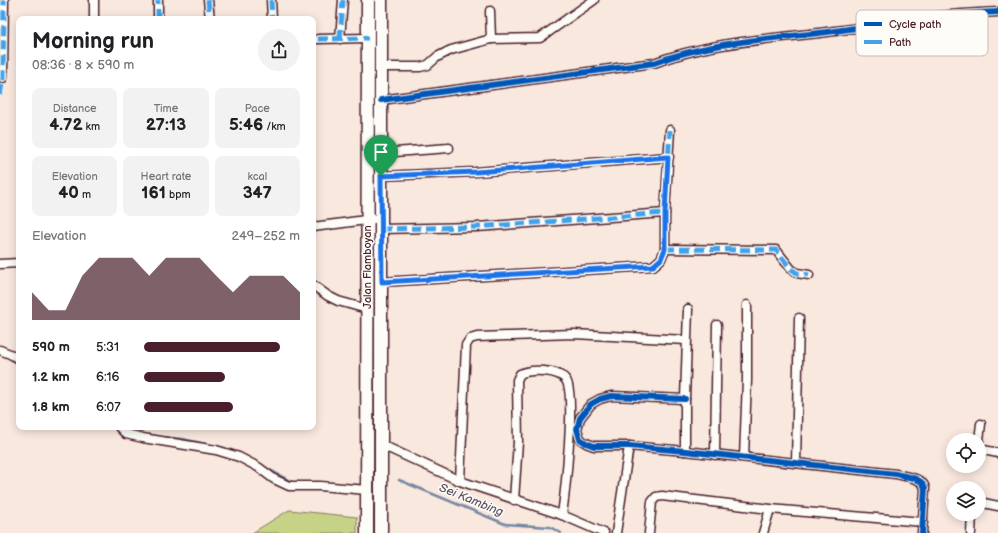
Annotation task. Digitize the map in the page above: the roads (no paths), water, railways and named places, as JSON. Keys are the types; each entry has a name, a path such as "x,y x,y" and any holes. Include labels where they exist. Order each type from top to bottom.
{"main road":[{"name":"Jalan Flamboyan","path":"367,533 368,0"},
{"name":"Jalan Flamboyan","path":"381,0 381,533"}],"street":[{"path":"3,78 4,0"},
{"path":"94,0 94,16"},
{"path":"158,0 158,16"},
{"path":"208,0 210,16"},
{"path":"271,0 272,16"},
{"path":"340,39 343,0"},
{"path":"381,0 386,0"},
{"path":"381,66 420,67 428,64 437,57 451,50 491,39 540,38 594,0"},
{"path":"490,12 491,39"},
{"path":"988,12 998,12"},
{"path":"381,100 654,63 689,53 727,45 856,28"},
{"path":"318,39 368,38"},
{"path":"382,282 653,266 661,259 665,249 665,213 670,130"},
{"path":"381,153 449,148"},
{"path":"381,176 476,172 668,157"},
{"path":"316,227 367,221 381,224 477,227 665,213"},
{"path":"665,249 776,250 791,269 797,273 809,275"},
{"path":"0,264 16,263"},
{"path":"316,287 338,301 367,309"},
{"path":"744,457 747,380 747,305"},
{"path":"685,450 686,340 688,309"},
{"path":"796,463 799,318"},
{"path":"715,455 717,325"},
{"path":"460,481 466,345 470,339 477,337 574,334 686,340"},
{"path":"0,350 16,357"},
{"path":"514,500 518,442 517,380 520,374 533,370 556,373 566,379 569,387 569,441 562,515"},
{"path":"580,440 577,429 580,418 591,404 600,399 611,396 685,399"},
{"path":"980,433 982,424"},
{"path":"122,430 126,434 142,438 216,450 239,457 289,486 367,487"},
{"path":"569,441 580,440 594,446 629,446 685,450 715,455 896,474 920,481 924,484 922,533"},
{"path":"382,445 460,481 562,515 604,533"},
{"path":"616,533 629,446"},
{"path":"986,451 998,454"},
{"path":"649,533 652,502 656,497 662,496 770,509 923,522"},
{"path":"986,503 998,506"},
{"path":"763,533 770,509"},
{"path":"971,533 972,521"}],"waterway":[{"name":"Sei Kambing","path":"160,437 183,439 224,448"},
{"name":"Sei Kambing","path":"261,465 294,483"},
{"name":"Sei Kambing","path":"399,480 505,524 550,527 561,533"},
{"name":"Sei Kambing","path":"352,485 362,485"}]}
